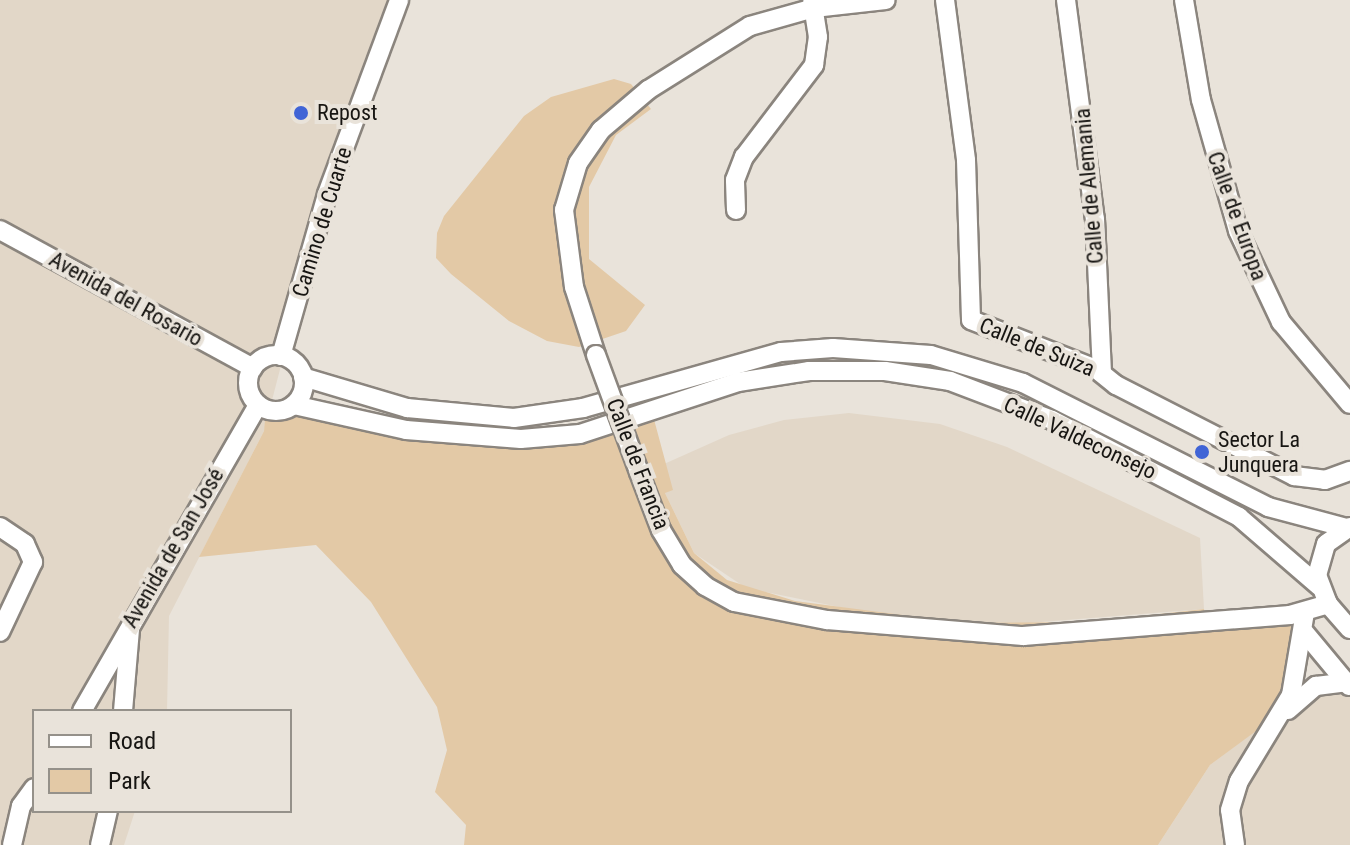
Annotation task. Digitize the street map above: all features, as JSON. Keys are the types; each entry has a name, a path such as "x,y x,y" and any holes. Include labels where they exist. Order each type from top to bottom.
{"street":[{"name":"Camino de Cuarte","path":"281,356 327,194 399,0"},
{"name":"Calle de Francia","path":"886,0 813,4 722,41 620,112 585,151 569,184 565,244 596,355 661,530 682,565 734,602 827,620 1023,636 1305,612 1328,604"},
{"name":"Calle de Suiza","path":"945,0 966,160 967,312 974,321 1102,373 1116,385 1294,476 1325,480 1350,471"},
{"name":"Calle de Alemania","path":"1066,0 1095,219 1102,373"},
{"name":"Calle de Europa","path":"1184,0 1201,100 1228,204 1281,322 1350,404"},
{"path":"736,210 735,180 744,157 814,65 818,37 813,4"},
{"name":"Avenida del Rosario","path":"0,230 253,368"},
{"name":"Calle Valdeconsejo","path":"303,377 407,408 514,418 583,408 781,352 833,348 931,355 1023,383 1268,507 1348,528"},
{"path":"281,356 295,363 303,377 303,392 294,405 276,411 258,405 248,383 253,368 265,358 281,356"},
{"name":"Calle Valdeconsejo","path":"294,405 406,430 521,439 580,434 738,382 809,371 885,371 950,381 1052,420 1239,517 1319,586"},
{"name":"Avenida de San José","path":"83,709 130,621 258,405"},
{"path":"0,527 29,550 33,569 0,632"},
{"path":"1348,528 1322,550 1319,586 1328,604 1350,629"},
{"path":"1235,845 1230,810 1239,781 1291,695 1305,633 1305,612"},
{"path":"92,694 123,708 130,621"},
{"path":"1305,633 1348,684"},
{"path":"1280,717 1316,686 1348,684"},
{"path":"12,845 21,806 32,791"},
{"path":"100,845 108,813"}],"shaded area":[{"path":"0,0 399,0 291,327 264,431 169,616 167,709 32,709 32,813 134,813 124,845 0,845"},
{"path":"849,413 940,424 1007,447 1200,538 1204,609 1016,624 888,617 746,588 694,553 665,493 664,464 729,435 784,420"},
{"path":"1350,669 1350,845 1158,845 1210,765 1331,674"}],"green space":[{"path":"614,79 631,84 651,109 616,135 589,187 589,259 645,305 626,331 579,347 547,341 509,321 451,274 436,258 437,233 444,216 524,116 551,97"},
{"path":"294,405 521,439 652,412 673,490 665,493 694,553 727,580 795,601 964,623 1087,622 1204,609 1206,622 1305,612 1283,711 1210,765 1158,845 464,845 466,825 435,792 447,750 437,707 371,602 316,545 199,557 264,431 266,410"}],"place":[{"name":"Repost","path":"301,113"},
{"name":"Sector La Junquera","path":"1202,452"}]}
